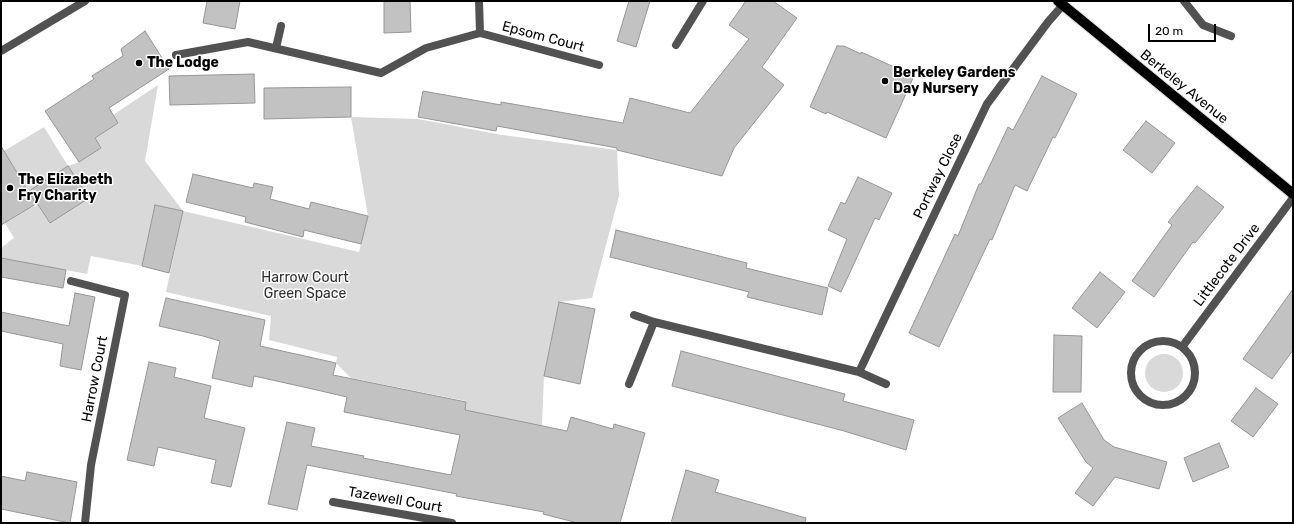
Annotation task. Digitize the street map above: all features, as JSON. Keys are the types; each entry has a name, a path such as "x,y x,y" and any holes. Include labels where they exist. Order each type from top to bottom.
{"main road":[{"name":"Berkeley Avenue","path":"1060,3 1293,194"}],"street":[{"path":"1,51 85,1"},
{"name":"Epsom Court","path":"479,1 480,33"},
{"path":"676,45 703,1"},
{"path":"1184,1 1203,25 1231,36"},
{"name":"Portway Close","path":"859,372 987,104 1048,22 1060,3"},
{"path":"176,55 248,42 276,48 281,26"},
{"name":"Epsom Court","path":"276,48 381,73 426,48 480,33 599,65"},
{"name":"Littlecote Drive","path":"1182,347 1293,198"},
{"name":"Harrow Court","path":"71,281 125,295 91,465 85,523"},
{"path":"634,315 654,322 859,372 886,384"},
{"path":"629,384 654,322"},
{"path":"1161,341 1172,342 1182,347 1189,354 1195,374 1193,384 1188,392 1171,404 1161,405 1142,397 1135,389 1131,378 1131,367 1134,357 1141,349 1151,343 1161,341"},
{"name":"Tazewell Court","path":"333,502 452,523"}],"green space":[{"path":"158,85 145,161 183,211 155,205 142,266 91,256 87,274 1,258 1,248 14,238 5,223 38,205 4,151 44,127 68,166 79,162 101,148 95,138 118,123 113,115","holes":["68,166 89,198 50,223 38,206 57,193 48,178"]},
{"name":"Harrow Court Green Space","path":"351,117 418,119 502,135 617,150 619,196 592,298 559,302 544,376 542,426 465,411 466,401 351,378 336,363 337,357 269,340 271,316 166,292 183,211 359,252 368,216"},
{"path":"1160,354 1168,354 1178,359 1182,366 1182,380 1178,387 1168,392 1160,392 1150,387 1148,384 1145,377 1145,369 1150,359 1153,357"}],"building":[{"path":"207,1 240,1 235,29 203,23"},
{"path":"384,1 410,1 411,32 384,33"},
{"path":"629,1 650,1 636,47 617,41"},
{"path":"746,1 773,1 797,18 762,67 784,85 734,148 722,176 617,150 617,148 497,126 496,131 418,117 423,91 501,105 501,102 623,123 630,98 690,113 749,39 729,25"},
{"path":"145,31 169,69 109,108 118,123 95,138 101,148 79,162 45,111 94,79 92,76 123,56 121,49"},
{"path":"837,46 844,46 861,54 861,52 914,76 886,138 827,112 826,114 810,107"},
{"path":"254,74 255,103 170,105 169,76"},
{"path":"1042,76 1077,94 1055,138 1053,137 1027,191 1015,185 992,240 990,239 939,347 909,333 955,234 958,236 979,184 981,184 1008,127 1013,130"},
{"path":"351,87 351,117 264,119 264,88"},
{"path":"1146,121 1175,143 1152,173 1123,150"},
{"name":"The Elizabeth Fry Charity","path":"1,146 36,204 1,225"},
{"path":"68,166 89,198 50,223 29,191"},
{"path":"193,174 253,188 254,183 273,187 270,199 309,209 311,202 368,216 361,244 304,230 303,237 245,222 246,217 186,202"},
{"path":"858,177 892,193 879,220 875,218 841,292 828,286 847,239 828,230 841,202 845,204"},
{"path":"1197,186 1224,207 1195,243 1193,242 1154,297 1132,281 1172,225 1168,222"},
{"path":"155,205 183,211 169,273 142,266"},
{"path":"616,230 747,263 746,268 828,288 822,315 747,297 749,292 610,257"},
{"path":"1,258 66,270 63,288 1,277"},
{"path":"1100,272 1125,292 1097,328 1072,308"},
{"path":"1293,289 1293,350 1272,379 1243,359"},
{"path":"75,293 95,297 81,370 60,366 63,344 1,331 1,312 69,326"},
{"path":"166,298 265,320 260,346 336,363 333,375 466,402 465,410 567,431 571,417 613,429 614,424 645,433 620,523 578,523 543,514 544,512 456,496 457,494 307,465 297,510 268,504 287,422 315,428 311,446 364,456 363,458 451,475 460,435 344,412 347,397 308,388 254,376 252,387 212,378 220,341 159,326"},
{"path":"559,302 595,309 580,384 544,376"},
{"path":"1054,335 1082,336 1081,392 1053,392"},
{"path":"681,351 845,394 843,401 914,420 906,450 844,431 672,386"},
{"path":"149,362 176,368 174,377 211,386 204,418 245,428 231,487 211,483 216,460 158,447 154,466 127,460"},
{"path":"1256,388 1278,404 1253,437 1231,421"},
{"path":"1082,403 1104,440 1114,447 1167,462 1159,489 1115,477 1093,506 1075,493 1093,468 1086,462 1058,418"},
{"path":"1219,443 1229,467 1193,482 1184,458"},
{"path":"686,470 719,480 715,492 806,518 805,523 671,523"},
{"path":"27,472 77,482 70,523 1,509 1,476 25,481"}],"place":[{"name":"The Lodge","path":"139,63"},
{"name":"Berkeley Gardens Day Nursery","path":"885,81"},
{"name":"The Elizabeth Fry Charity","path":"10,188"}]}
